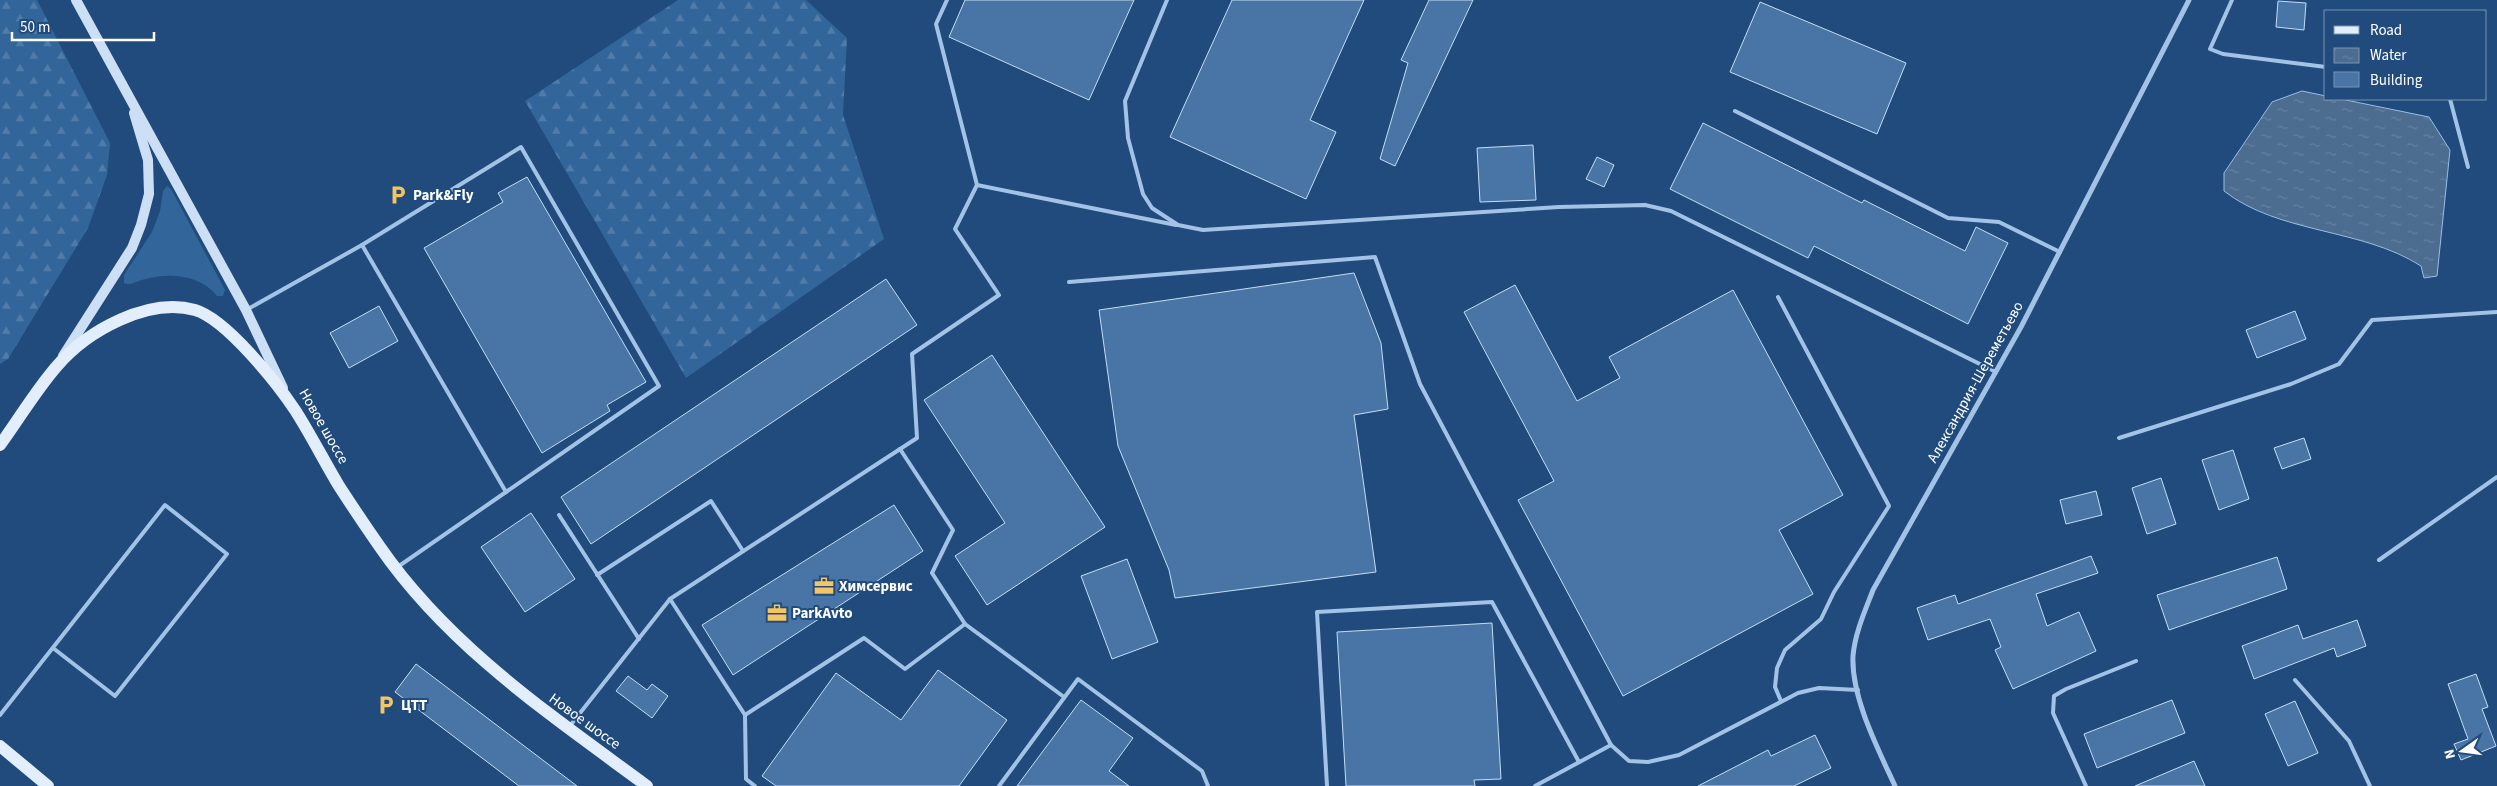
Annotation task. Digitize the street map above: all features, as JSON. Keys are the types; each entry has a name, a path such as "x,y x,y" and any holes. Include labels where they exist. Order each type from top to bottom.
{"main road":[{"name":"Новое шоссе","path":"76,0 246,310 294,409 339,485 382,550 466,646 568,728 647,786"},
{"path":"0,445 57,366 132,248 141,225 149,194 148,160 128,92"},
{"path":"57,366 88,339 116,322 144,310 170,306 197,310 224,328 249,353 294,409"},
{"path":"0,746 48,786"}],"street":[{"name":"Александрия-Шереметьево","path":"1895,786 1872,735 1858,690 1853,656 1861,621 1872,590 1996,372 2060,252 2189,0"}],"lane":[{"path":"568,728 670,599 917,438 912,354 999,295 955,229 977,184 936,24 947,0"},
{"path":"1167,0 1125,101 1128,138 1143,194 1152,208 1178,225"},
{"path":"2232,0 2210,49 2223,54 2324,66"},
{"path":"2450,100 2468,167"},
{"path":"1735,111 1948,218 1999,222 2060,252"},
{"path":"246,310 362,245 521,147 659,386 397,568"},
{"path":"977,184 1203,230 1559,207 1645,205 1671,211 1996,372"},
{"path":"362,245 506,492"},
{"path":"1069,282 1375,257 1420,384 1610,745 1629,761 1648,762 1679,755 1798,692 1819,688 1858,690"},
{"path":"1778,297 1890,506 1834,592 1821,619 1786,650 1777,668 1775,687 1781,701"},
{"path":"2119,438 2292,384 2339,364 2372,320 2497,312"},
{"path":"900,449 953,530 932,573 965,624 1064,698"},
{"path":"2379,560 2497,477"},
{"path":"597,575 711,501 744,551"},
{"path":"0,715 165,505 227,554 115,696 53,648"},
{"path":"558,515 639,638"},
{"path":"670,599 745,715 746,779 755,786"},
{"path":"1327,786 1317,612 1492,602 1579,762"},
{"path":"745,715 864,638 905,669 965,624"},
{"path":"2086,786 2053,713 2054,696 2066,689 2136,661"},
{"path":"999,786 1078,679 1202,771 1208,786"},
{"path":"2295,680 2349,741 2370,786"},
{"path":"1536,786 1610,745"}],"green space":[{"path":"0,0 37,0 110,143 107,175 88,228 8,359 0,364"},
{"path":"678,0 806,0 847,38 843,115 884,239 686,378 525,101"},
{"path":"167,186 171,189 225,290 223,296 217,296 202,283 182,277 152,277 130,284 124,283 124,275 152,232 160,211 163,191"}],"water":[{"path":"2302,91 2324,96 2324,100 2346,100 2429,117 2450,150 2437,276 2424,278 2421,266 2398,254 2373,244 2270,216 2246,205 2224,191 2224,173 2272,102"}],"building":[{"path":"965,0 1134,0 1089,100 949,37"},
{"path":"1232,0 1364,0 1310,120 1336,132 1306,199 1170,137"},
{"path":"1429,0 1473,0 1395,166 1380,159 1408,63 1401,60"},
{"path":"2278,1 2306,3 2304,30 2276,27"},
{"path":"1760,2 1906,63 1877,134 1730,72"},
{"path":"1703,123 1862,203 1864,200 1965,251 1976,227 2008,243 1968,324 1814,246 1808,258 1670,189"},
{"path":"1533,145 1536,200 1480,202 1477,148"},
{"path":"1597,157 1614,165 1604,187 1586,179"},
{"path":"527,177 646,382 607,405 610,411 542,453 424,248 503,202 498,193"},
{"path":"1354,273 1381,343 1388,409 1354,415 1376,572 1175,598 1169,570 1118,446 1099,310"},
{"path":"886,279 917,325 591,544 561,497"},
{"path":"1515,285 1577,401 1620,378 1609,357 1733,290 1843,495 1779,530 1813,594 1623,696 1518,500 1554,481 1464,312"},
{"path":"379,306 398,341 349,368 330,333"},
{"path":"2295,311 2306,339 2257,358 2246,330"},
{"path":"992,355 1105,527 987,605 955,556 1005,523 924,400"},
{"path":"2304,438 2311,459 2282,469 2274,448"},
{"path":"2233,450 2249,499 2219,510 2202,460"},
{"path":"2161,478 2176,524 2147,534 2132,488"},
{"path":"2096,491 2102,515 2066,524 2060,500"},
{"path":"894,505 923,551 733,675 702,625"},
{"path":"531,513 575,579 525,612 481,547"},
{"path":"2091,556 2098,573 2036,594 2047,626 2079,612 2096,651 2013,689 1995,650 2001,647 1990,619 1928,640 1917,608 1955,595 1958,604"},
{"path":"2277,557 2287,589 2169,630 2157,595"},
{"path":"1127,559 1158,642 1112,659 1081,576"},
{"path":"2357,620 2366,646 2337,657 2334,648 2254,679 2242,646 2298,625 2303,639"},
{"path":"1492,623 1501,779 1474,780 1475,786 1346,786 1337,632"},
{"path":"416,664 577,786 519,786 395,692"},
{"path":"938,670 1007,720 959,786 776,786 762,776 836,673 901,720"},
{"path":"2476,674 2488,707 2482,709 2496,746 2461,760 2454,744 2468,739 2448,684"},
{"path":"628,676 647,690 652,684 668,696 652,718 616,691"},
{"path":"1081,700 1133,738 1109,771 1129,786 1017,786"},
{"path":"2172,700 2185,733 2097,768 2084,734"},
{"path":"2295,701 2318,753 2288,766 2265,714"},
{"path":"1815,735 1831,768 1794,786 1698,786 1768,750 1771,756"},
{"path":"2194,761 2205,786 2135,786"}],"place":[{"name":"Park&Fly","path":"398,195"},
{"name":"Химсервис","path":"824,586"},
{"name":"ParkAvto","path":"777,613"},
{"name":"ЦТТ","path":"386,705"}]}
